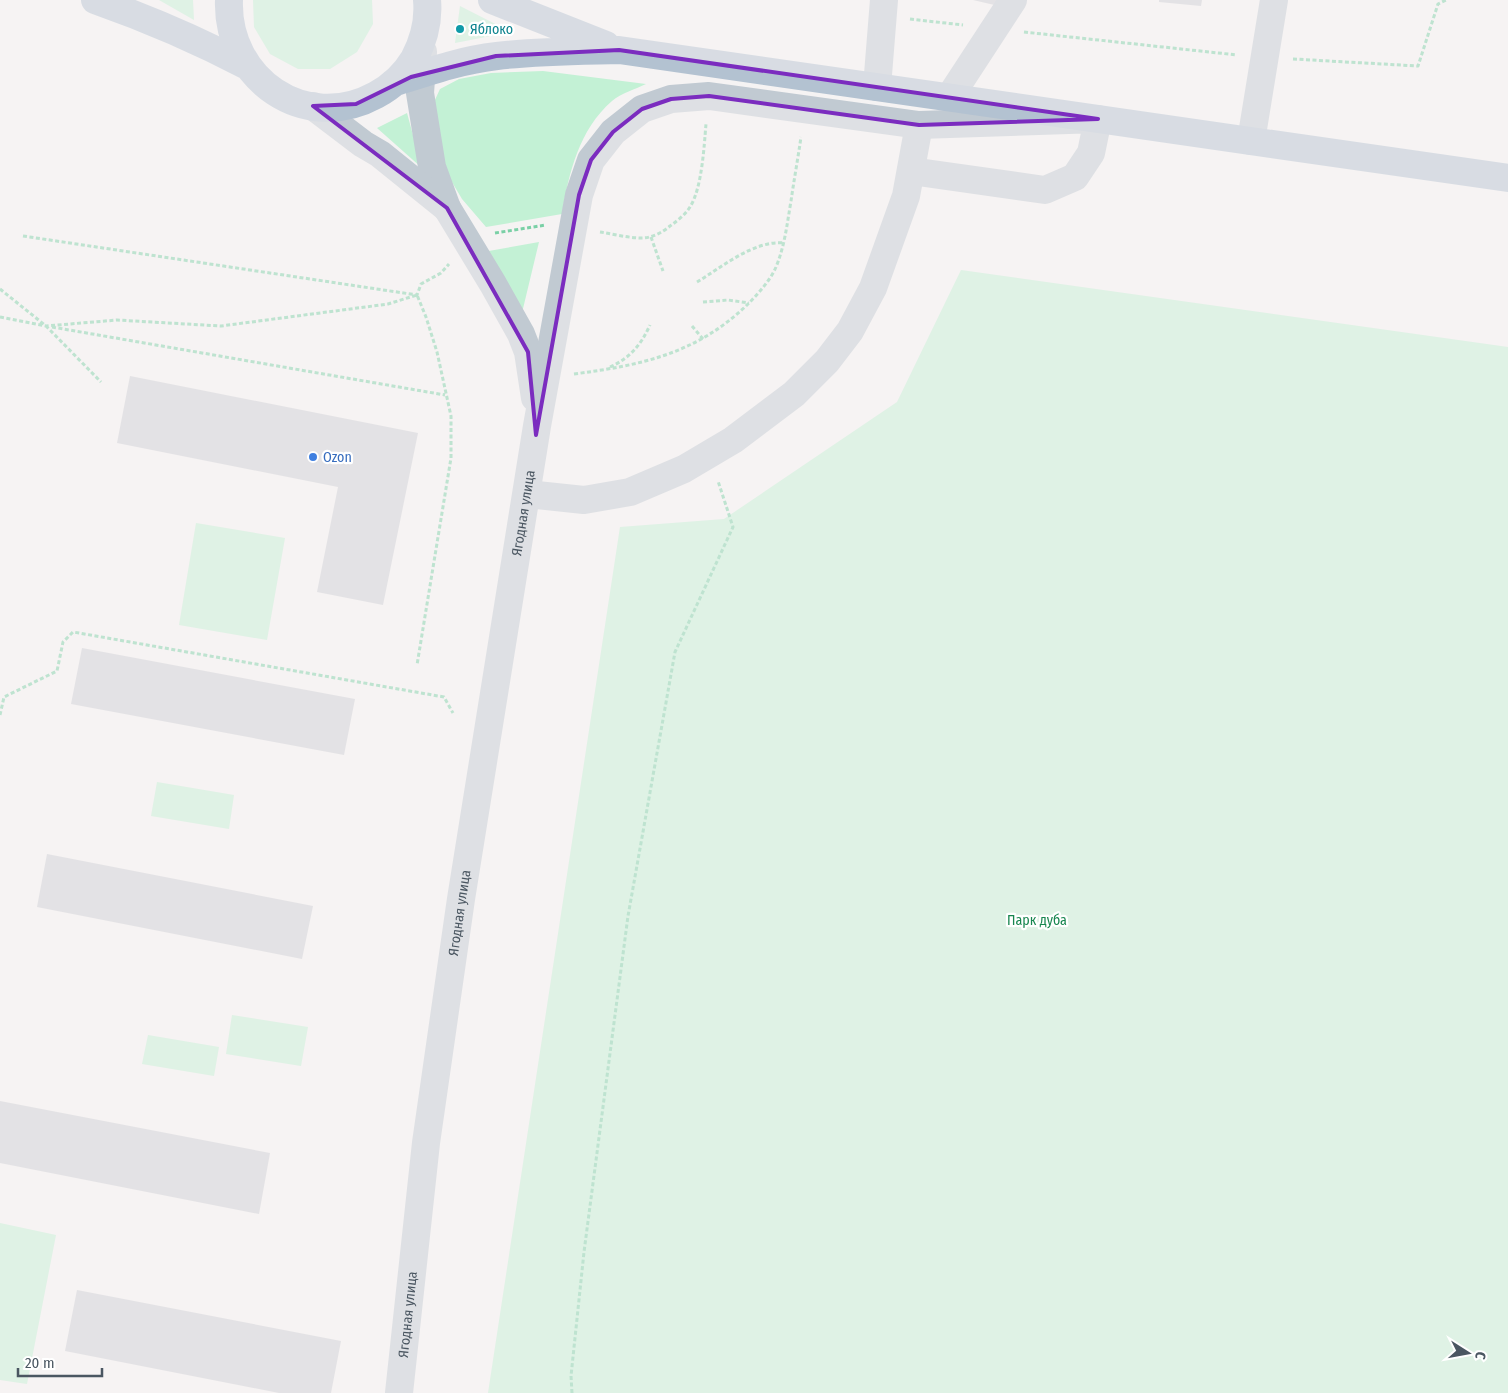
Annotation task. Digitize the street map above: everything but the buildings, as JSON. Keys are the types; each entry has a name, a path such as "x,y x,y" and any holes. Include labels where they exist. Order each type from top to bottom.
{"main road":[{"path":"95,0 138,15 194,39 247,66"},
{"path":"229,0 231,32 237,49 247,66 276,93 288,99 313,106 356,104 375,95 393,83 411,64 423,40 427,24 427,0"},
{"path":"492,0 619,50"},
{"path":"393,83 460,62 496,56 619,50 1508,178"}],"street":[{"path":"949,98 1013,0"},
{"path":"1251,141 1274,0"},
{"path":"877,87 883,8"},
{"path":"423,40 423,74 420,94 432,167 447,208 501,298 528,352 535,396 536,435"},
{"path":"536,435 579,195 591,160 613,132 642,110 671,99 709,96 919,125 1098,119 1091,153 1075,177 1046,190 911,171"},
{"path":"313,106 363,144 380,154 447,208"},
{"path":"527,494 584,500 630,492 684,469 733,440 794,394 827,361 850,331 873,288 906,196 919,125"},
{"name":"Ягодная улица","path":"399,1393 426,1143 452,958 536,435"}],"path":[{"path":"883,8 994,29 1265,58 1418,66 1438,4 1446,0"},
{"path":"596,231 643,238 651,237 666,230 678,220 689,209 694,200 700,172 706,122"},
{"path":"570,374 635,364 674,353 703,339 728,322 749,303 775,270 784,243 801,135"},
{"path":"490,234 554,224"},
{"path":"23,236 417,295"},
{"path":"651,237 664,271"},
{"path":"696,282 754,248 765,244 784,243"},
{"path":"417,665 451,458 451,416 437,352 417,295 422,284 441,273 453,259"},
{"path":"0,289 46,326 100,382"},
{"path":"46,326 117,320 221,326 388,304 417,295"},
{"path":"703,302 728,300 749,303"},
{"path":"0,316 46,326 445,395"},
{"path":"604,370 622,361 633,352 644,338 650,325"},
{"path":"692,326 703,339"},
{"path":"572,1393 571,1376 584,1252 628,916 675,652 733,527 709,454"},
{"path":"0,715 4,697 57,671 63,642 74,632 444,697 453,713"}],"highlighted area":[{"path":"619,50 1098,119 919,125 709,96 671,99 642,109 613,132 591,160 579,195 536,435 528,352 447,208 313,106 356,104 411,77 496,56"}],"green space":[{"path":"159,0 193,0 194,20"},
{"path":"253,0 372,0 373,24 357,52 330,69 298,69 270,54 254,27"},
{"path":"460,6 511,32 455,43"},
{"path":"543,71 646,84 616,98 591,125 572,167 562,214 486,227 462,199 446,172 434,102 440,89 459,79 491,73"},
{"path":"407,113 422,168 377,128"},
{"path":"539,242 521,317 483,252"},
{"name":"Парк дуба","path":"961,270 1508,347 1508,1393 488,1393 620,527 724,519 897,402"},
{"path":"196,523 285,538 267,640 179,625"},
{"path":"157,782 234,795 229,829 151,816"},
{"path":"232,1015 308,1027 301,1066 226,1054"},
{"path":"148,1035 219,1047 214,1076 142,1064"},
{"path":"0,1223 56,1235 27,1384 0,1380"}],"place":[{"name":"Яблоко","path":"460,29"},
{"name":"Ozon","path":"313,457"}]}
